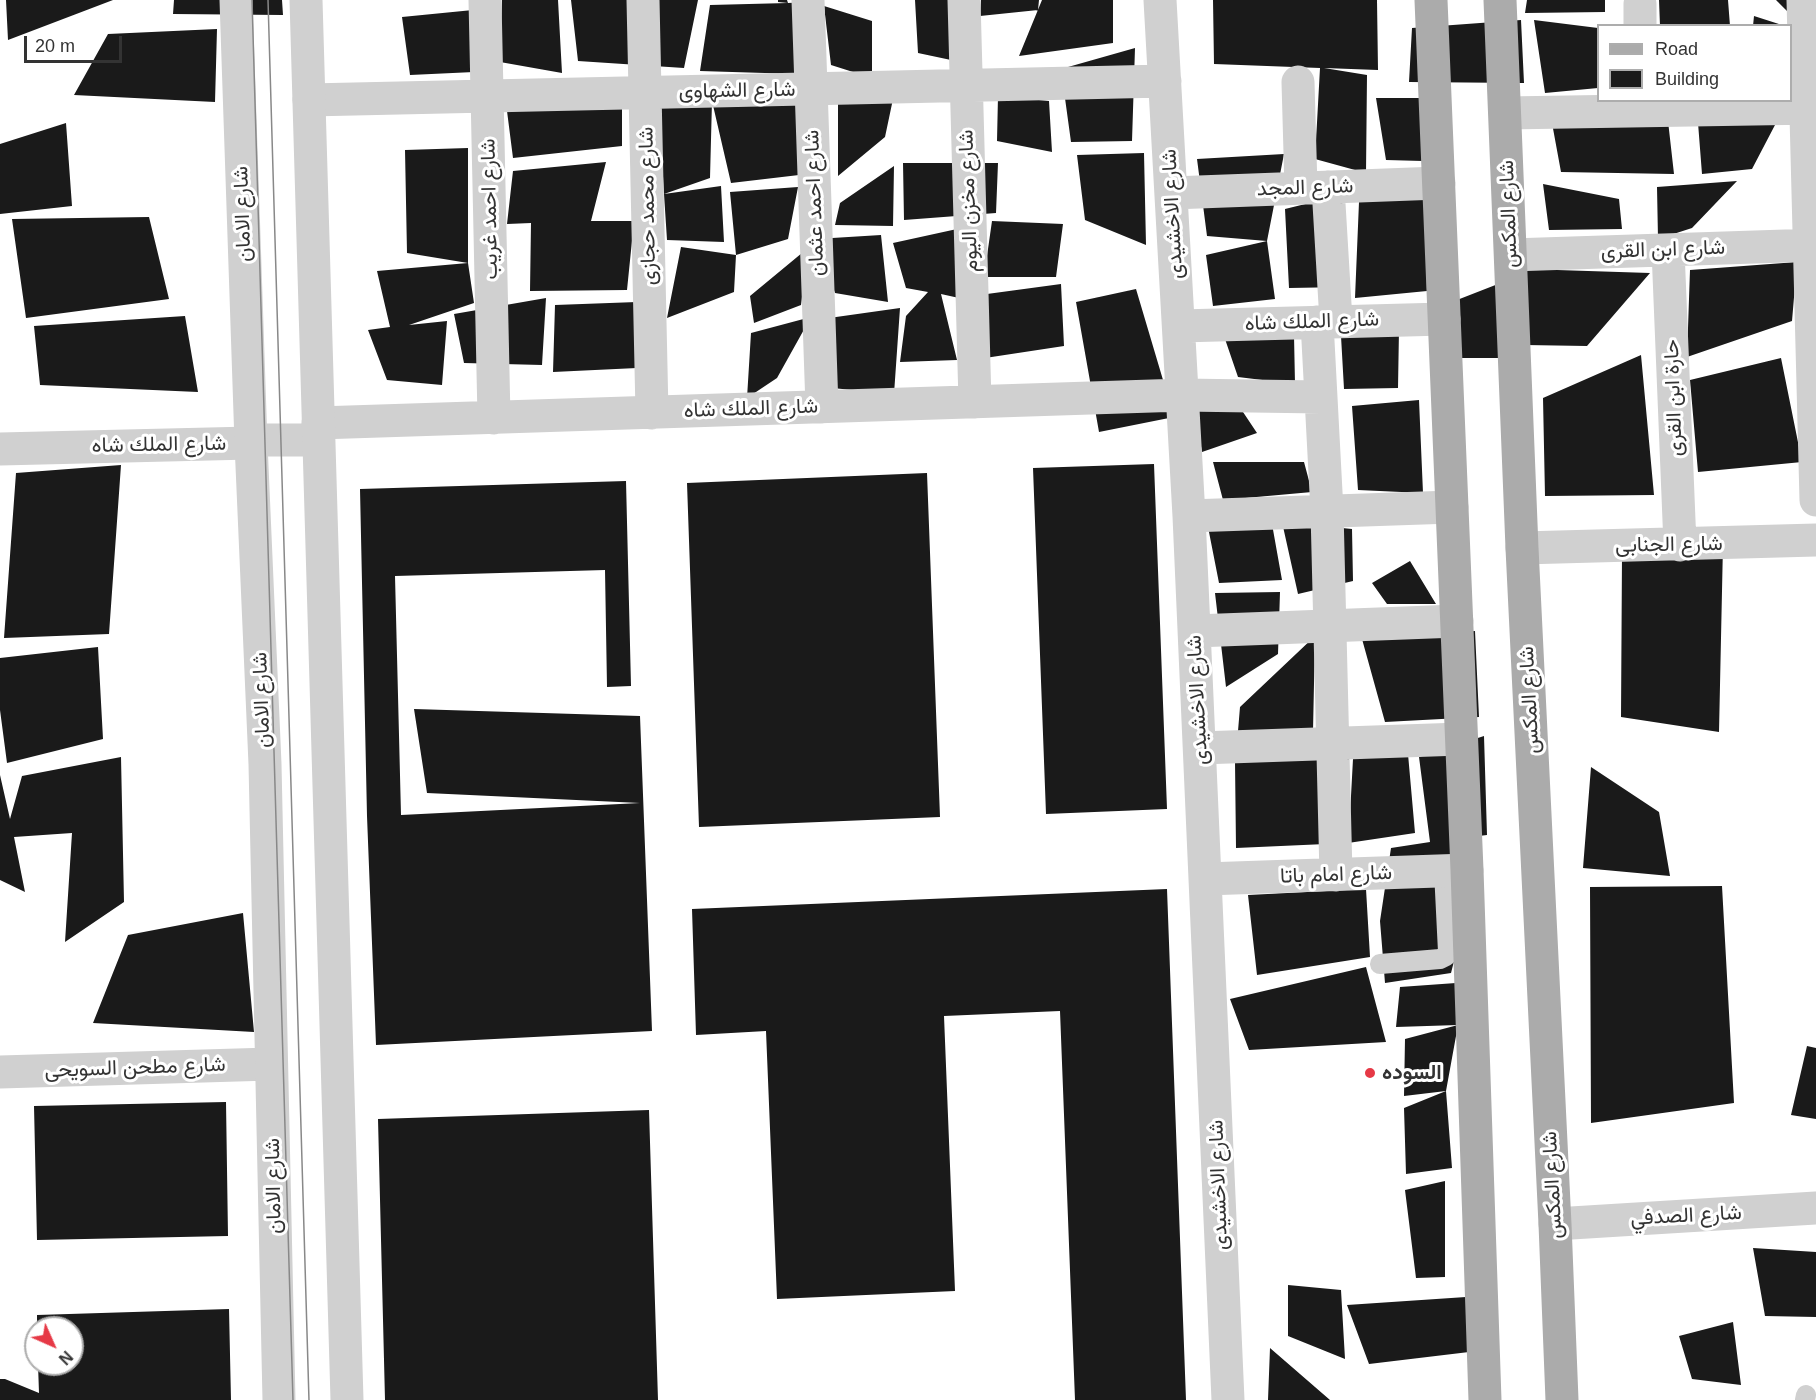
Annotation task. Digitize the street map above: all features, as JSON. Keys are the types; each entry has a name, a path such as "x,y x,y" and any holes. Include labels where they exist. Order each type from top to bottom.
{"main road":[{"path":"1431,0 1461,739 1455,871 1485,1400"},
{"name":"شارع المكس","path":"1500,0 1522,548 1556,1224 1562,1400"}],"street":[{"name":"شارع الامان","path":"236,0 265,764 279,1400"},
{"path":"306,0 347,1400"},
{"name":"شارع احمد غريب","path":"485,0 495,418"},
{"name":"شارع محمد حجازى","path":"643,0 652,413"},
{"name":"شارع احمد عثمان","path":"808,0 822,407"},
{"name":"شارع مخزن اليوم","path":"964,0 975,402"},
{"name":"شارع الاخشيدى","path":"1160,0 1180,326 1195,631 1228,1400"},
{"path":"1803,0 1811,108 1816,500"},
{"name":"شارع الشهاوى","path":"309,100 1165,81"},
{"path":"1298,82 1314,188 1327,322 1321,397 1327,511 1336,875"},
{"path":"1506,113 1642,106 1811,108"},
{"name":"شارع المجد","path":"1172,193 1439,183"},
{"name":"شارع ابن القرى","path":"1511,255 1813,245"},
{"name":"حارة ابن القرى","path":"1668,250 1680,545"},
{"name":"شارع الملك شاه","path":"1180,326 1444,319"},
{"name":"شارع الملك شاه","path":"0,449 251,442 318,432 495,418 1183,395 1321,397"},
{"path":"1189,516 1452,507"},
{"name":"شارع الجنابى","path":"1522,548 1816,540"},
{"path":"1195,631 1457,621"},
{"path":"1200,748 1461,739"},
{"name":"شارع امام باتا","path":"1205,879 1455,871"},
{"name":"شارع مطحن السويحى","path":"0,1072 271,1064"},
{"name":"شارع الصدفي","path":"1556,1224 1816,1208"}],"lane":[{"path":"1380,964 1440,959 1446,956 1455,871"}],"building":[{"path":"6,0 113,0 8,40"},
{"path":"174,0 282,0 283,15 173,14"},
{"path":"502,0 558,0 562,73 500,62"},
{"path":"571,0 698,0 684,68 578,61"},
{"path":"778,0 787,0 788,3 778,2"},
{"path":"915,0 948,0 951,60 918,53"},
{"path":"981,0 1039,0 1038,10 980,16"},
{"path":"1042,0 1113,0 1113,43 1019,56"},
{"path":"1213,0 1377,0 1378,70 1324,68 1367,75 1366,173 1315,159 1320,68 1214,64"},
{"path":"1527,0 1605,0 1605,12 1525,13"},
{"path":"1659,0 1728,0 1730,24 1660,24"},
{"path":"1776,0 1789,0 1790,14"},
{"path":"808,2 797,74 700,71 710,5"},
{"path":"824,6 872,21 872,78 831,65"},
{"path":"473,10 474,72 410,75 402,17"},
{"path":"1754,16 1779,24 1753,24"},
{"path":"1521,20 1524,83 1409,82 1412,28"},
{"path":"1534,20 1597,28 1597,88 1545,93"},
{"path":"217,29 215,102 74,95 108,34"},
{"path":"1135,48 1132,141 1071,142 1061,69"},
{"path":"803,89 799,175 731,183 712,101"},
{"path":"998,96 1049,101 1052,152 997,141"},
{"path":"1376,98 1420,98 1423,161 1386,160"},
{"path":"893,99 885,137 838,176 838,103"},
{"path":"712,101 710,178 664,194 659,106"},
{"path":"622,106 622,146 513,158 507,111"},
{"path":"1697,110 1775,125 1752,169 1702,174"},
{"path":"1668,121 1674,174 1561,172 1552,123"},
{"path":"66,123 72,206 0,214 0,144"},
{"path":"468,148 468,263 407,253 405,150"},
{"path":"1144,153 1146,245 1085,220 1077,155"},
{"path":"1284,154 1267,241 1207,236 1197,159"},
{"path":"606,162 591,221 634,221 627,290 530,291 531,223 507,224 513,171"},
{"path":"903,163 998,163 996,213 904,220"},
{"path":"894,166 893,226 835,225 840,203"},
{"path":"1737,181 1692,228 1658,239 1657,187"},
{"path":"1543,184 1619,199 1622,229 1549,230"},
{"path":"721,186 724,242 667,240 664,194"},
{"path":"798,187 788,239 736,255 730,192"},
{"path":"1425,191 1427,291 1355,298 1359,202"},
{"path":"1342,195 1345,287 1289,288 1285,209"},
{"path":"149,217 169,299 26,318 12,219"},
{"path":"992,221 1063,224 1056,277 984,277"},
{"path":"957,229 959,298 941,294 957,360 900,362 906,316 928,292 906,288 893,243"},
{"path":"881,235 888,302 835,293 816,239"},
{"path":"1267,241 1275,299 1213,306 1206,255"},
{"path":"681,247 736,255 734,292 667,318"},
{"path":"808,248 801,305 754,323 750,296"},
{"path":"1797,262 1792,321 1687,357 1690,270"},
{"path":"468,263 474,303 409,325 447,321 442,385 387,380 368,330 390,327 377,271"},
{"path":"1526,269 1650,273 1587,346 1525,345"},
{"path":"1061,284 1064,346 985,358 987,294"},
{"path":"1498,284 1503,358 1462,358 1457,300"},
{"path":"1136,289 1174,417 1099,432 1076,302"},
{"path":"546,298 542,365 464,363 454,314"},
{"path":"637,302 637,368 553,372 555,305"},
{"path":"900,308 894,394 832,388 829,318"},
{"path":"185,316 198,392 40,385 34,326"},
{"path":"811,317 777,378 747,398 751,333"},
{"path":"1399,329 1398,388 1344,389 1341,336"},
{"path":"1294,335 1295,384 1238,377 1225,339"},
{"path":"1641,355 1654,495 1545,496 1543,398"},
{"path":"1781,358 1802,462 1698,472 1690,380"},
{"path":"1419,400 1423,493 1358,490 1352,406"},
{"path":"1239,406 1257,433 1202,452 1195,411"},
{"path":"1213,462 1304,462 1312,492 1223,500"},
{"path":"1154,464 1167,809 1046,814 1033,468"},
{"path":"121,465 109,634 4,638 16,473"},
{"path":"927,473 940,817 699,827 687,483"},
{"path":"626,481 631,686 607,687 605,570 395,576 401,815 640,803 427,793 414,709 640,716 652,1031 376,1045 367,816 360,489"},
{"path":"1282,522 1352,529 1353,581 1298,594"},
{"path":"1272,524 1282,580 1219,583 1208,527"},
{"path":"1723,544 1719,732 1621,717 1622,555"},
{"path":"1410,561 1436,604 1387,604 1372,583"},
{"path":"1280,592 1278,654 1226,687 1215,593"},
{"path":"1475,631 1479,717 1385,722 1362,639"},
{"path":"1315,636 1313,731 1238,731 1240,707"},
{"path":"98,647 103,739 7,763 0,710 0,658"},
{"path":"1484,736 1487,835 1454,839 1468,906 1451,973 1385,983 1380,921 1391,848 1430,842 1419,757"},
{"path":"1349,743 1349,833 1353,759 1408,754 1415,833 1348,843 1236,848 1235,762"},
{"path":"121,757 124,902 65,942 72,833 14,837 25,892 0,880 0,775 10,819 22,776"},
{"path":"1591,767 1659,812 1670,876 1583,868"},
{"path":"1722,886 1734,1103 1591,1123 1590,887"},
{"path":"1167,889 1186,1400 1075,1400 1060,1011 944,1016 955,1291 777,1299 766,1031 696,1035 692,909"},
{"path":"1366,889 1370,957 1257,975 1248,895"},
{"path":"243,913 254,1032 93,1023 128,935"},
{"path":"1366,967 1386,1042 1249,1050 1230,999"},
{"path":"1456,983 1458,1025 1396,1027 1400,987"},
{"path":"1458,1025 1446,1091 1404,1096 1405,1039"},
{"path":"1807,1046 1816,1048 1816,1119 1791,1115"},
{"path":"1446,1091 1452,1168 1406,1174 1404,1108"},
{"path":"226,1102 228,1236 37,1240 34,1106"},
{"path":"649,1110 658,1400 385,1400 378,1119"},
{"path":"1445,1181 1445,1277 1416,1278 1405,1190"},
{"path":"1753,1248 1816,1252 1816,1317 1765,1316"},
{"path":"1288,1285 1341,1290 1345,1359 1288,1336"},
{"path":"1466,1297 1469,1352 1369,1364 1347,1305"},
{"path":"229,1309 231,1400 0,1400 0,1379 39,1393 38,1376 84,1376 84,1316 37,1315"},
{"path":"1733,1322 1741,1385 1692,1379 1679,1336"},
{"path":"1270,1348 1330,1400 1268,1400"}],"tram line":[{"path":"252,0 293,1400"},
{"path":"268,0 309,1400"}],"place":[{"name":"السوده","path":"1370,1073"}]}
